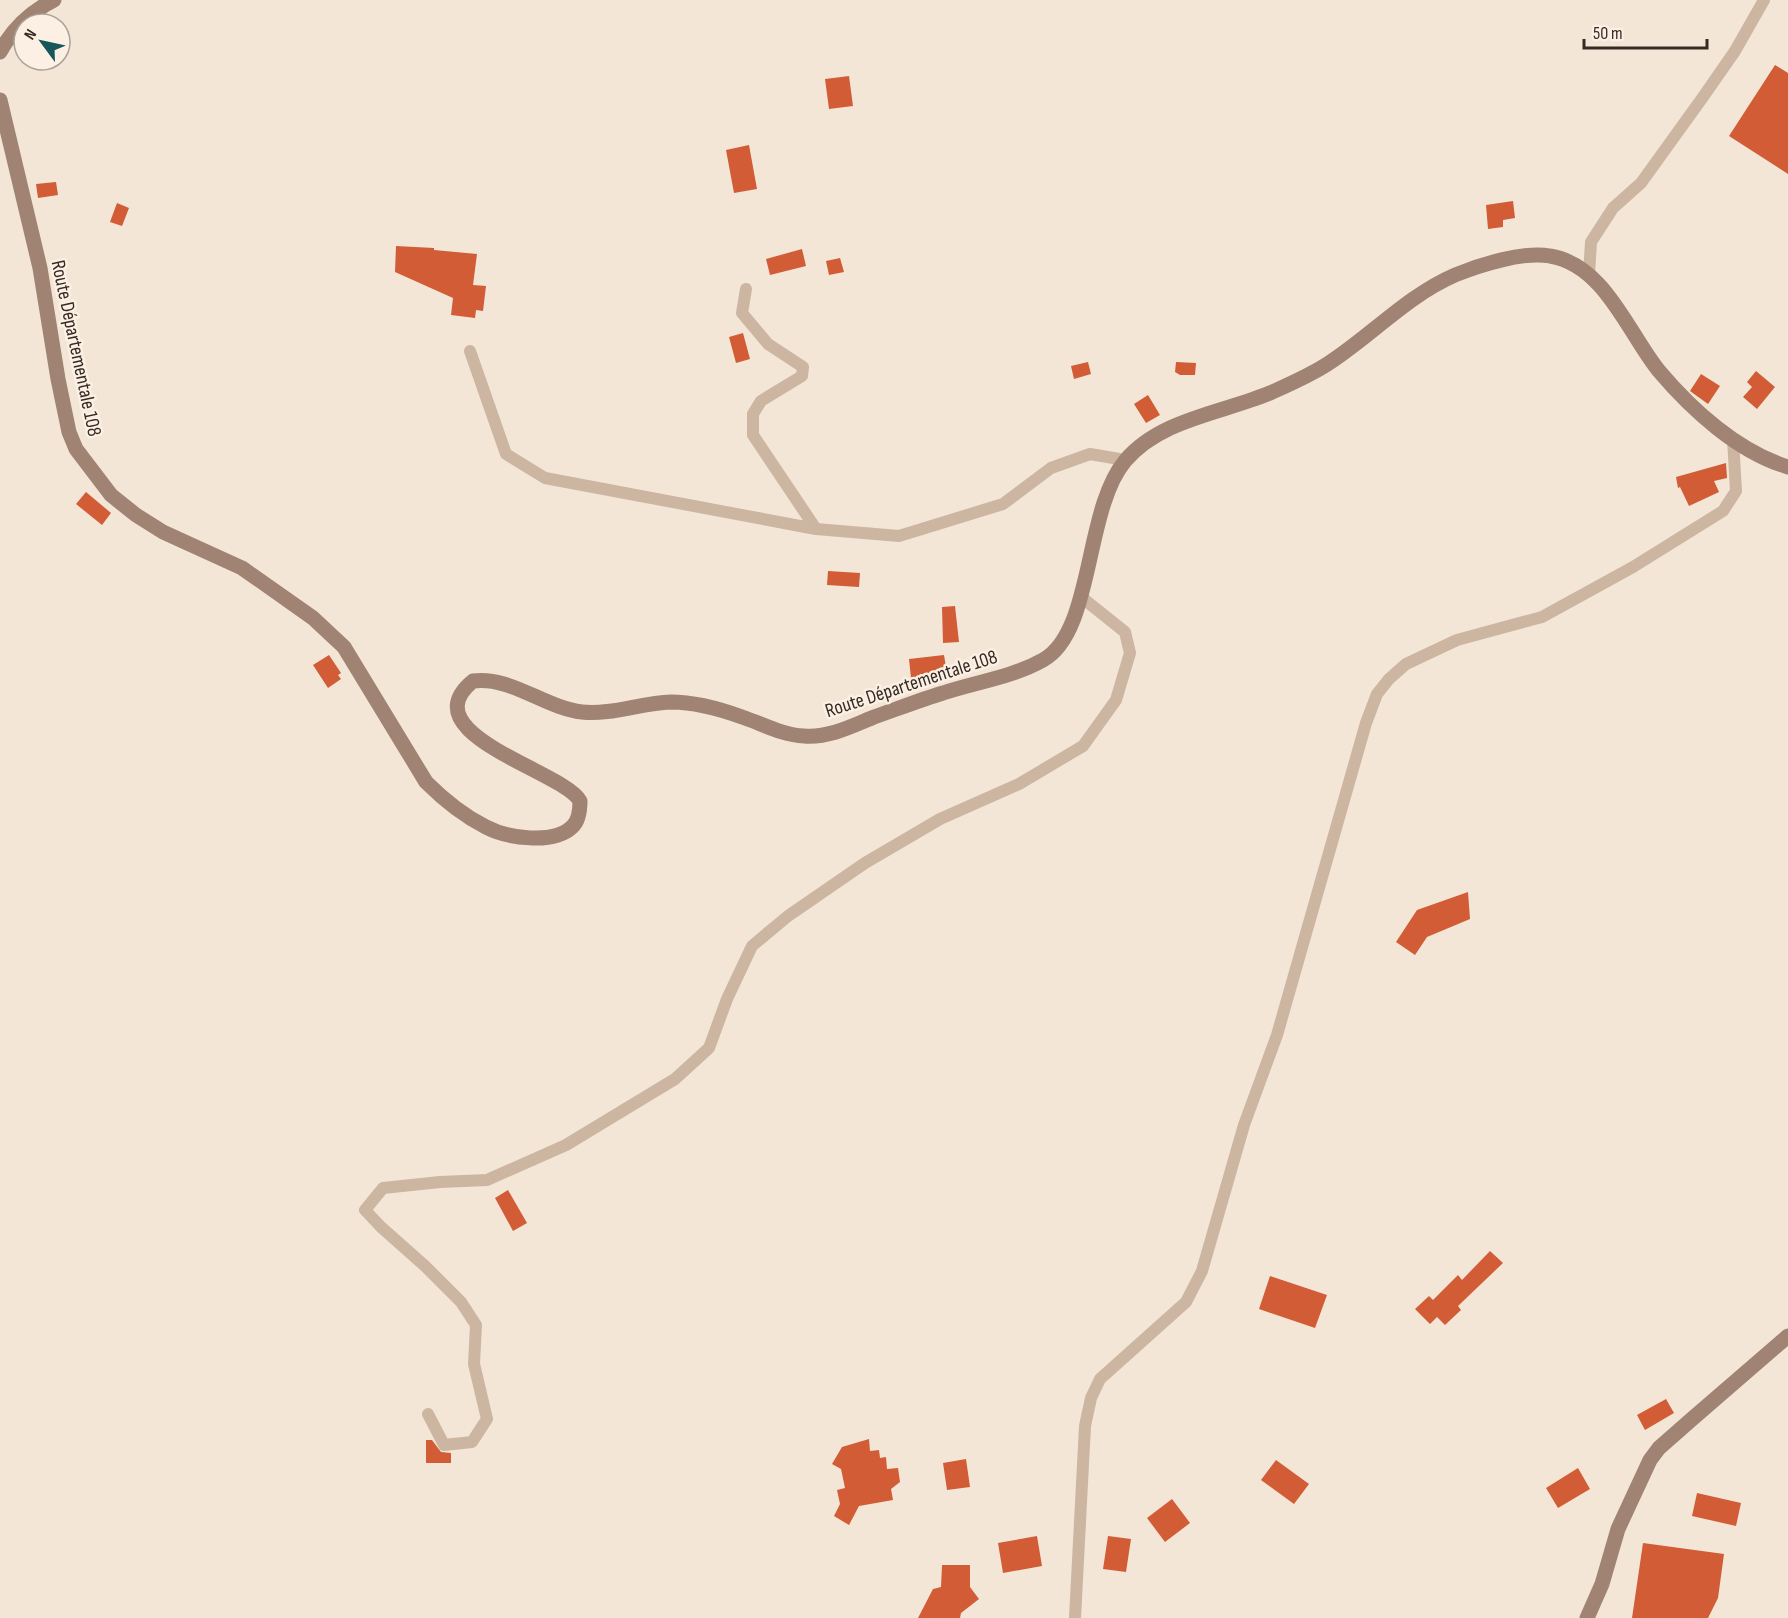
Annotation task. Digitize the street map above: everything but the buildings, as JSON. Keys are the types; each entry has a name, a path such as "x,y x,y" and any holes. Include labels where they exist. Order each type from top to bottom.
{"main road":[{"path":"0,52 24,19 54,0"},
{"name":"Route Départementale 108","path":"0,100 40,268 69,432 82,457 111,495 136,515 163,532 242,568 313,618 344,647 426,782 442,798 486,828 517,837 537,838 564,832 576,822 580,801 570,791 515,762 479,739 469,729 460,716 458,700 462,692 473,681 486,680 506,685 543,701 580,712 599,712 670,702 691,704 741,716 775,730 805,736 845,730 921,700 993,679 1041,661 1055,652 1071,626 1110,482 1137,447 1191,419 1269,394 1329,363 1411,300 1452,276 1479,267 1536,255 1553,256 1589,274 1608,295 1659,371 1695,408 1733,439 1771,462 1788,467"},
{"path":"1587,1618 1602,1584 1618,1529 1650,1460 1659,1448 1788,1336"}],"street":[{"path":"1589,274 1591,242 1613,208 1641,183 1703,97 1735,51 1764,0"},
{"path":"746,289 742,313 768,344 803,367 802,376 761,402 753,414 753,435 816,529"},
{"path":"470,351 506,454 545,478 816,529 899,536 1003,504 1051,468 1090,454 1125,460"},
{"path":"1075,1618 1085,1426 1091,1398 1100,1379 1186,1302 1202,1271 1244,1125 1277,1035 1363,733 1377,694 1406,664 1457,640 1542,617 1633,567 1723,511 1736,491 1733,439"},
{"path":"428,1414 444,1445 472,1442 487,1419 474,1364 476,1325 461,1302 365,1210 383,1188 488,1180 566,1145 675,1079 709,1048 727,999 752,946 788,916 865,863 940,819 1019,784 1083,746 1116,700 1130,653 1125,632 1080,596"}]}
